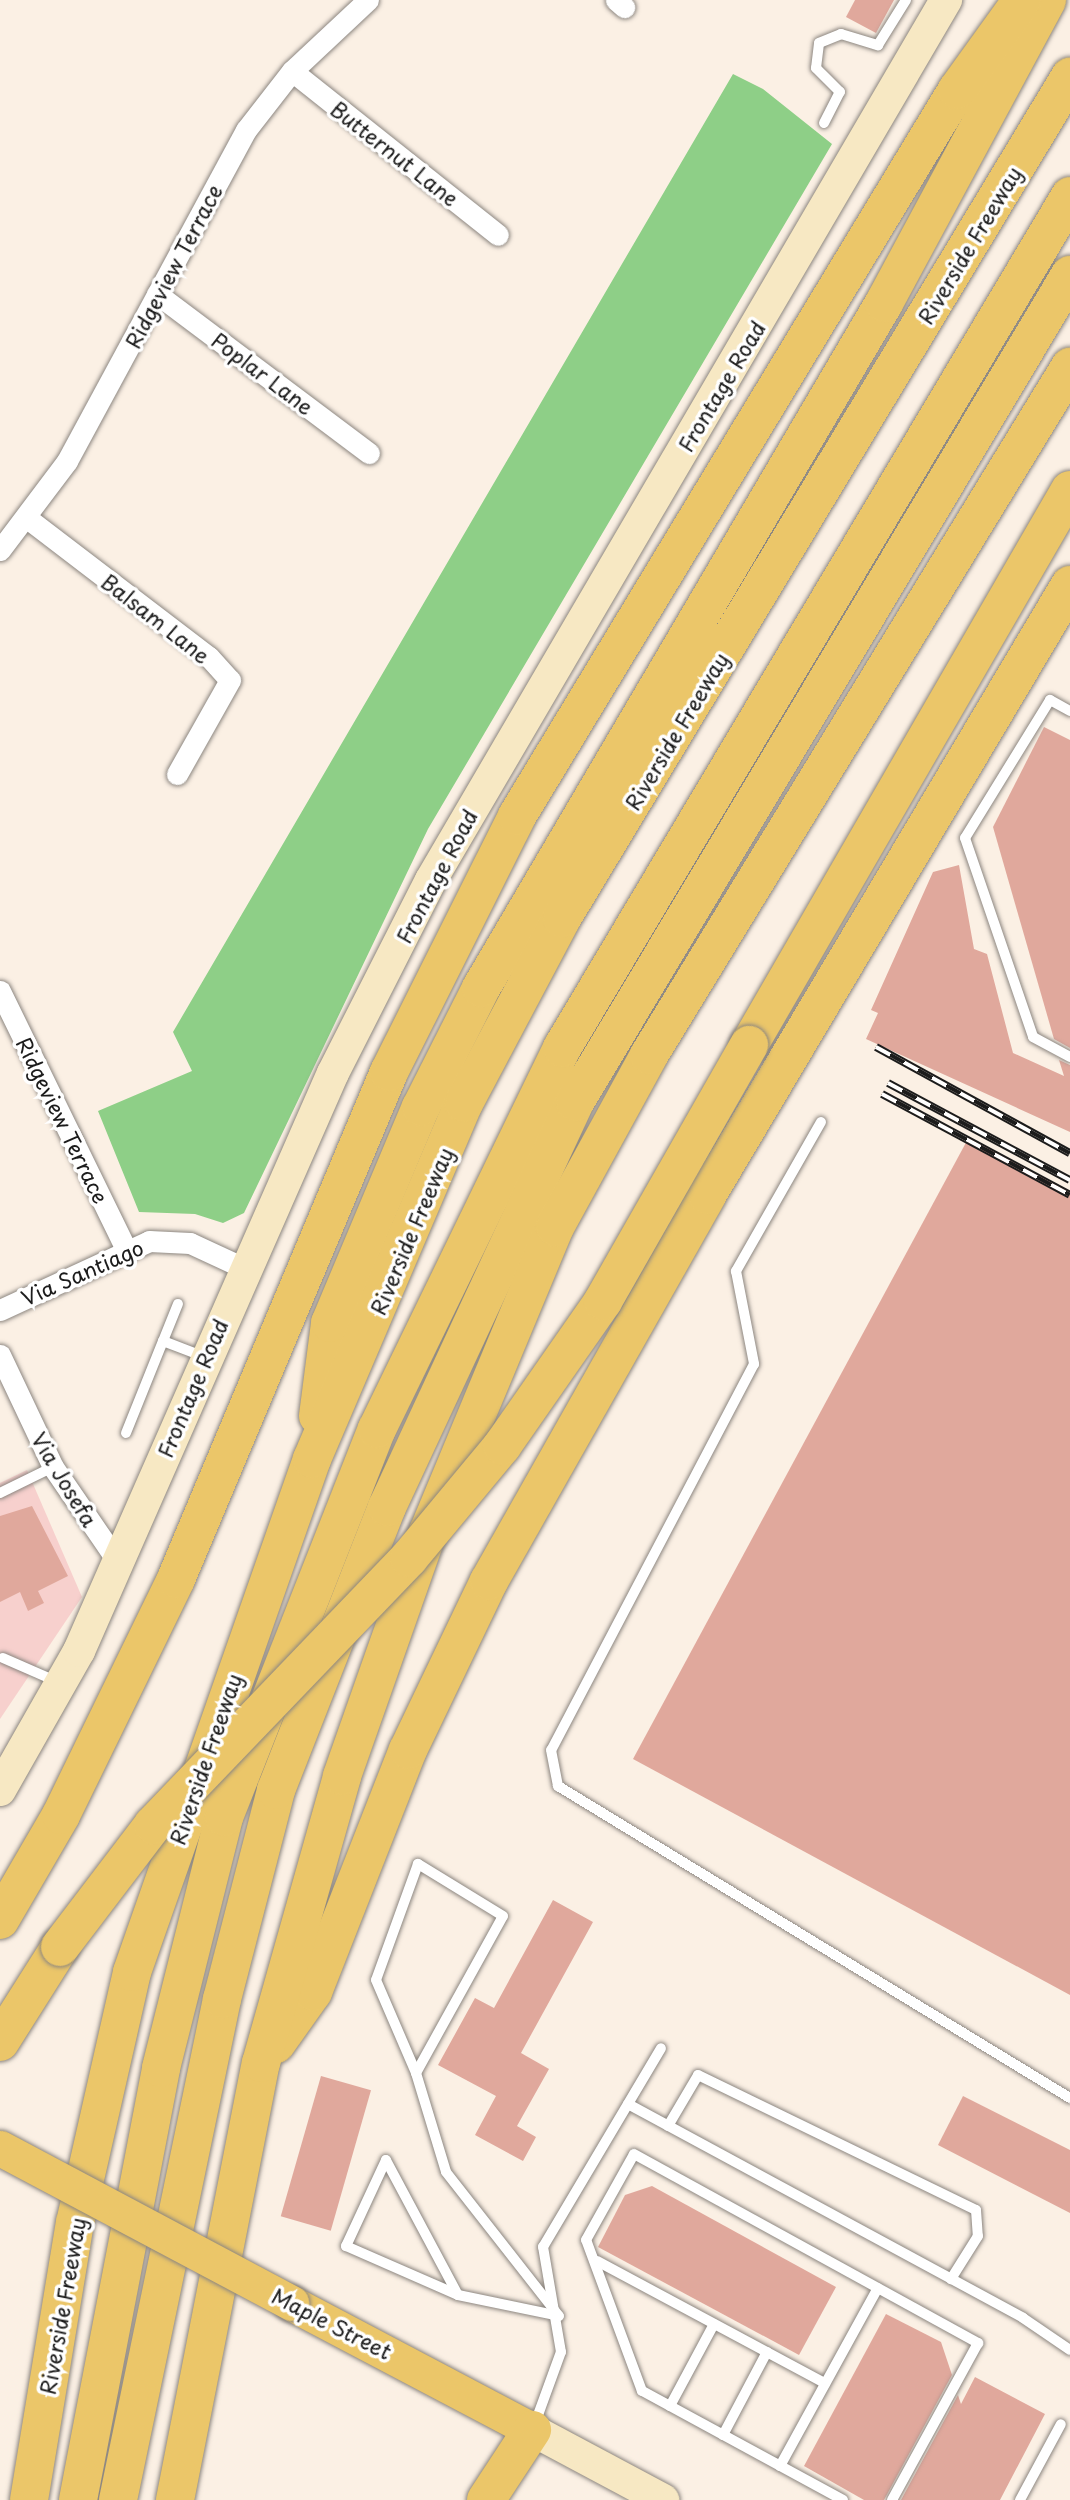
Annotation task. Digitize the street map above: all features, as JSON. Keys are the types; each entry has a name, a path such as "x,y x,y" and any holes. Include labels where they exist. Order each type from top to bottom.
{"highway":[{"path":"0,1920 61,1815 176,1579 384,1085 517,816 957,90 1022,0"},
{"path":"312,1459 330,1323 421,1107 564,842 884,303 1047,0"},
{"name":"Riverside Freeway","path":"29,2500 75,2223 132,1972 312,1459 464,1103 562,918 1070,77"},
{"path":"78,2500 161,2068 224,1817 377,1429 562,1048 1070,196"},
{"path":"118,2500 222,1999 275,1790 387,1507 575,1102 1070,275"},
{"path":"175,2500 261,2063 342,1776 428,1532 555,1227 649,1055 1070,367"},
{"path":"0,2042 60,1947 153,1825 409,1558 502,1446 603,1301 1070,490"},
{"path":"261,2063 313,1992 408,1750 489,1581 707,1195 1070,585"},
{"path":"486,2500 532,2430"}],"main road":[{"name":"Frontage Road","path":"0,1790 61,1684 118,1562 244,1268 431,880 946,0"},
{"name":"Maple Street","path":"0,2148 663,2500"}],"street":[{"name":"Ridgeview Terrace","path":"0,550 27,518 67,461 246,130 292,71 368,0"},
{"name":"Butternut Lane","path":"292,71 498,234"},
{"name":"Poplar Lane","path":"157,294 369,453"},
{"name":"Balsam Lane","path":"27,518 209,657 230,680 177,774"},
{"name":"Ridgeview Terrace","path":"0,991 126,1249"},
{"name":"Via Santiago","path":"0,1310 126,1249 149,1241 190,1243 244,1268"},
{"name":"Via Josefa","path":"0,1355 53,1467 118,1562"}],"lane":[{"path":"824,123 840,92 816,68 820,43 841,34 878,45 906,0"},
{"path":"1070,711 1050,700 965,838 1033,1037 1070,1057"},
{"path":"821,1122 736,1271 754,1364 551,1750 558,1786 1070,2098"},
{"path":"126,1433 178,1304"},
{"path":"163,1340 205,1357"},
{"path":"0,1493 53,1467"},
{"path":"3,1658 61,1684"},
{"path":"416,2073 503,1916 418,1864 376,1980 416,2073 446,2172 559,2316"},
{"path":"532,2430 558,2370 559,2316 543,2247 661,2048"},
{"path":"668,2126 698,2075 976,2210 978,2236 951,2279"},
{"path":"628,2104 951,2279 1070,2350"},
{"path":"843,2500 642,2391 597,2261 586,2240 634,2154 978,2343 892,2500"},
{"path":"458,2295 386,2160 346,2246 458,2295 559,2316"},
{"path":"597,2261 825,2383"},
{"path":"780,2466 878,2288"},
{"path":"670,2406 714,2324"},
{"path":"723,2435 767,2352"},
{"path":"1020,2500 1060,2424"}],"shaded area":[{"path":"27,1470 82,1597 0,1719 0,1483"}],"green space":[{"path":"733,74 763,89 832,144 428,829 244,1213 223,1223 195,1214 139,1212 98,1111 192,1071 173,1032"}],"building":[{"path":"855,0 894,0 876,33 846,17"},
{"path":"1044,727 1070,740 1070,1048 1054,1039 993,827"},
{"path":"959,865 974,949 987,954 1013,1053 1064,1076 1059,1060 1070,1065 1070,1132 866,1039 878,1013 871,1010 933,872"},
{"path":"969,1137 1070,1191 1070,1995 633,1759"},
{"path":"32,1506 68,1576 38,1591 44,1603 28,1611 20,1592 0,1602 0,1516"},
{"path":"553,1900 593,1922 521,2053 549,2069 517,2126 536,2137 523,2161 475,2135 496,2096 438,2065 475,1998 494,2008"},
{"path":"321,2076 371,2090 331,2231 281,2216"},
{"path":"963,2096 1070,2150 1070,2213 938,2145"},
{"path":"652,2186 836,2287 799,2355 598,2247 625,2195"},
{"path":"886,2314 941,2342 952,2375 884,2500 864,2500 804,2466"},
{"path":"975,2377 1045,2414 1000,2500 901,2500 958,2395 961,2404"}],"railway":[{"path":"876,1047 1070,1153"},
{"path":"888,1083 1070,1180"},
{"path":"882,1094 1070,1195"}]}
